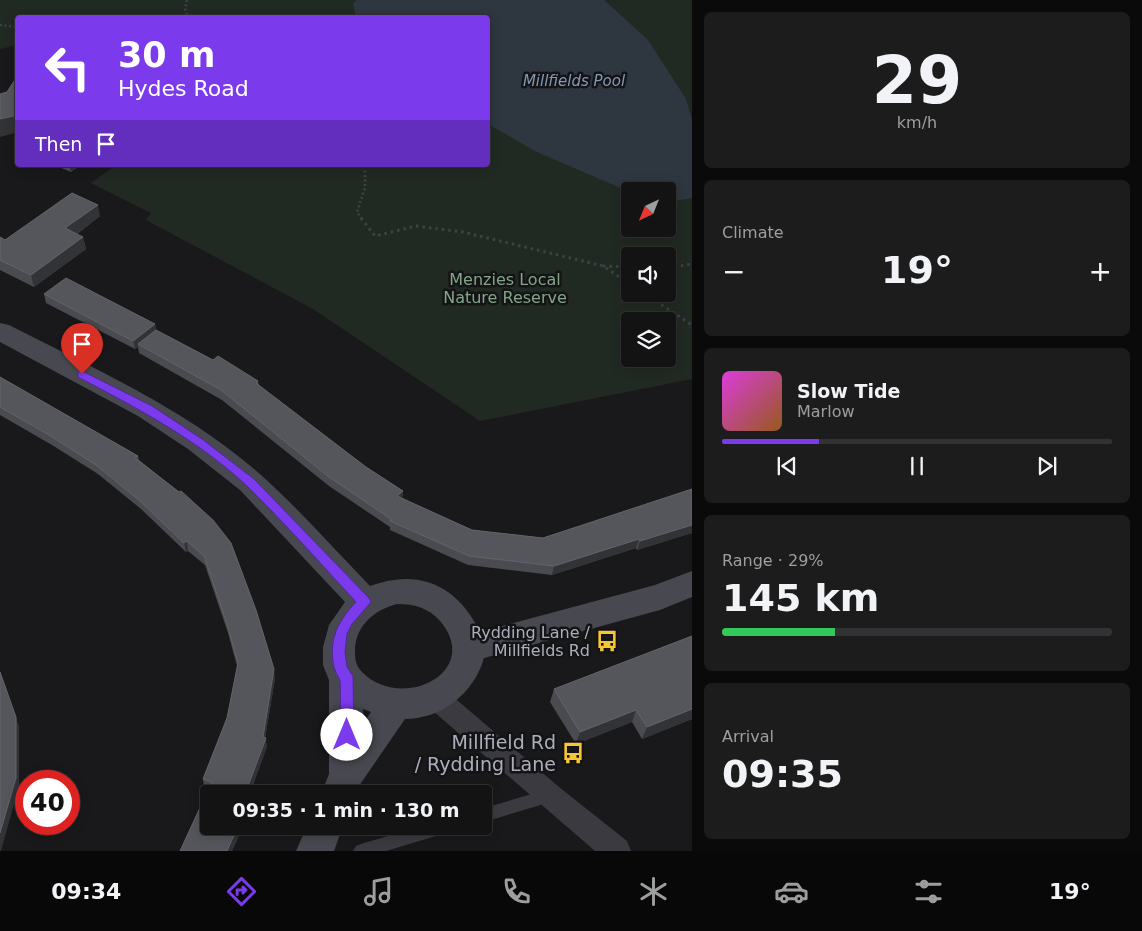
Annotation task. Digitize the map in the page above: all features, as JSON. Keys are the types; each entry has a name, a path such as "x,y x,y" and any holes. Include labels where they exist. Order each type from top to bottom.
{"street":[{"path":"0,331 148,409 198,442 250,482 365,602"},
{"path":"470,648 660,597 692,584"},
{"path":"397,591 412,591 425,594 447,606 465,633 470,648 465,666 456,682 435,697 416,703 396,704 364,693 341,670 339,652 341,634 347,620 365,602 379,595 397,591"},
{"path":"343,784 346,676"},
{"path":"435,697 549,796 617,851"},
{"path":"343,784 396,704"},
{"path":"315,851 321,835"}],"lane":[{"path":"492,813 549,796"},
{"path":"361,851 415,835"}],"path":[{"path":"187,0 186,9 189,15"},
{"path":"0,25 15,27"},
{"path":"364,167 365,188 357,212 375,236 416,226 463,232 603,266 621,267"},
{"path":"676,267 692,264"},
{"path":"603,266 621,278"},
{"path":"657,302 692,325"}],"green space":[{"name":"Menzies Local Nature Reserve","path":"0,0 692,0 692,379 480,421 313,309 146,220 151,213 91,183 113,167 490,167 490,15 15,15 15,45 0,49"}],"water":[{"name":"Millfields Pool","path":"357,0 604,0 648,40 686,99 692,120 692,198 676,201 676,182 621,182 621,188 537,152 490,125 490,15 356,15 353,4"}],"building":[{"path":"15,80 15,116 0,119 0,94 7,92"},
{"path":"72,193 98,205 65,228 83,237 31,275 0,260 0,237 5,240"},
{"path":"66,278 155,324 133,341 44,294"},
{"path":"156,330 213,360 218,356 258,381 256,383 366,467 403,491 397,496 472,530 543,538 692,489 692,525 640,541 639,539 554,566 469,556 390,521 391,519 329,477 221,390 138,344"},
{"path":"0,377 138,456 135,458 179,492 181,491 213,520 231,543 256,610 274,669 263,737 266,738 248,785 211,785 212,782 203,779 227,718 238,663 204,556 187,541 184,543 139,500 96,465 0,407"},
{"path":"692,636 692,709 647,727 636,710 580,732 554,689"},
{"path":"0,672 16,717 16,770 15,781 0,833"},
{"path":"200,808 200,835 234,835 227,851 180,851"}],"place":[{"name":"Rydding Lane / Millfields Rd","path":"607,641"},
{"name":"Millfield Rd / Rydding Lane","path":"573,753"}],"route":[{"path":"82,374 148,409 198,442 250,482 365,602 347,620 341,634 339,652 341,670 346,676 347,735"}]}
